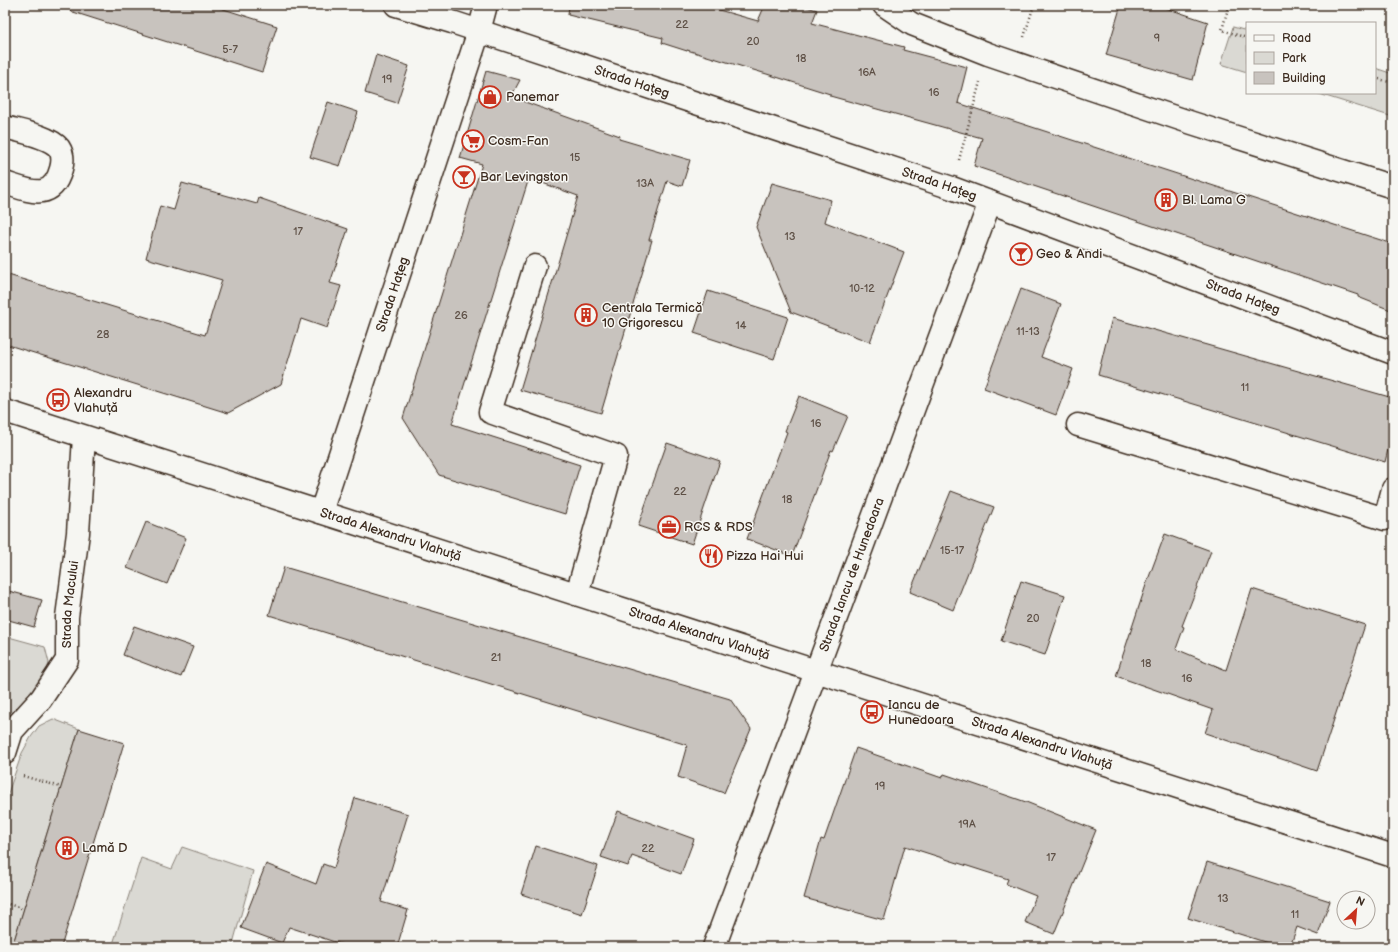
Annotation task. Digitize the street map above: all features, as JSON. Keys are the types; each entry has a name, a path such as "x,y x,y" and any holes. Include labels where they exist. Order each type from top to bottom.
{"street":[{"name":"Strada Hațeg","path":"396,5 479,31 952,188 1393,353"},
{"name":"Strada Hațeg","path":"321,512 479,31 486,5"},
{"path":"884,5 912,24 988,54 1192,123 1393,187"},
{"path":"5,127 48,140 59,148 63,163 57,179 50,189 40,192 30,191 5,182"},
{"name":"Strada Iancu de Hunedoara","path":"714,947 990,202"},
{"path":"535,266 490,412 616,456 576,594"},
{"name":"Strada Alexandru Vlahuță","path":"5,411 1393,856"},
{"path":"1078,425 1385,519 1393,489"},
{"name":"Strada Macului","path":"5,753 12,731 41,699 67,660 67,617 78,533 84,437"}],"path":[{"path":"1229,5 1222,30 1246,38"},
{"path":"1382,5 1393,8"},
{"path":"952,188 988,54"},
{"path":"1376,78 1393,83"},
{"path":"19,774 61,787"},
{"path":"5,903 24,909"}],"green space":[{"path":"1233,27 1246,31 1246,72 1221,64"},
{"path":"1376,68 1393,74 1393,117 1319,94 1376,94"},
{"path":"5,636 45,647 49,663 45,677 18,715 5,711"},
{"path":"53,719 79,729 12,947 5,947 5,802 22,753 31,737 39,726"},
{"path":"182,847 253,871 232,947 112,947 141,858 172,869"}],"building":[{"path":"71,5 211,5 277,26 262,72 70,11"},
{"path":"569,5 701,5 758,21 765,5 800,5 817,10 812,23 904,47 903,50 967,67 958,103 1393,244 1393,311 1358,297 1358,295 974,166 982,138 830,96 830,94 770,75 662,43 663,38 568,15"},
{"path":"1121,5 1157,5 1208,22 1193,80 1106,55"},
{"path":"376,55 409,66 397,103 365,93"},
{"path":"486,71 520,80 511,97 620,136 619,139 690,160 682,186 667,181 649,240 652,240 601,413 520,390 578,196 529,178 452,424 580,465 565,514 439,475 403,418 482,164 460,158"},
{"path":"328,102 358,112 340,166 310,157"},
{"path":"182,183 257,204 259,198 348,229 330,283 341,286 327,328 301,319 281,384 228,413 5,344 5,274 205,335 222,280 146,258 160,206 174,210"},
{"path":"772,183 831,200 825,222 904,252 870,342 791,312 756,227"},
{"path":"1021,289 1061,304 1041,357 1073,369 1056,415 984,388"},
{"path":"708,291 788,317 774,359 694,333"},
{"path":"1112,318 1393,398 1393,429 1385,462 1098,375"},
{"path":"799,396 848,416 833,451 831,450 792,556 747,539"},
{"path":"667,443 720,461 692,544 638,526"},
{"path":"951,491 994,507 953,610 910,592"},
{"path":"146,522 186,538 167,584 127,568"},
{"path":"1165,534 1211,551 1182,626 1184,627 1176,649 1226,670 1252,589 1365,625 1317,771 1205,733 1213,710 1116,676 1146,585"},
{"path":"284,567 730,699 751,729 724,793 678,777 687,745 269,615"},
{"path":"1021,581 1065,595 1045,655 1001,641"},
{"path":"5,590 42,600 34,627 5,619"},
{"path":"134,626 193,647 181,677 123,655"},
{"name":"Lamă D","path":"79,729 124,743 61,947 12,947"},
{"path":"856,748 942,778 944,774 1026,802 1096,830 1054,934 1025,922 1036,896 1006,884 1008,879 905,846 884,920 804,898 821,839 824,840"},
{"path":"355,798 408,814 381,902 408,910 397,947 350,947 289,927 282,943 241,928 266,864 316,884 323,864 334,868"},
{"path":"618,811 694,839 681,874 632,856 628,866 601,857"},
{"path":"536,846 598,866 582,914 521,894"},
{"path":"1207,862 1330,901 1318,935 1297,927 1290,947 1281,947 1188,918"}],"place":[{"name":"Panemar","path":"490,97"},
{"name":"Cosm-Fan","path":"473,141"},
{"name":"Bar Levingston","path":"464,177"},
{"name":"Bl. Lama G","path":"1166,200"},
{"name":"Geo & Andi","path":"1021,254"},
{"name":"Centrala Termică 10 Grigorescu","path":"586,315"},
{"name":"Alexandru Vlahuță","path":"58,400"},
{"name":"RCS & RDS","path":"669,527"},
{"name":"Pizza Hai Hui","path":"711,556"},
{"name":"Iancu de Hunedoara","path":"872,712"},
{"name":"Lamă D","path":"67,848"}]}
